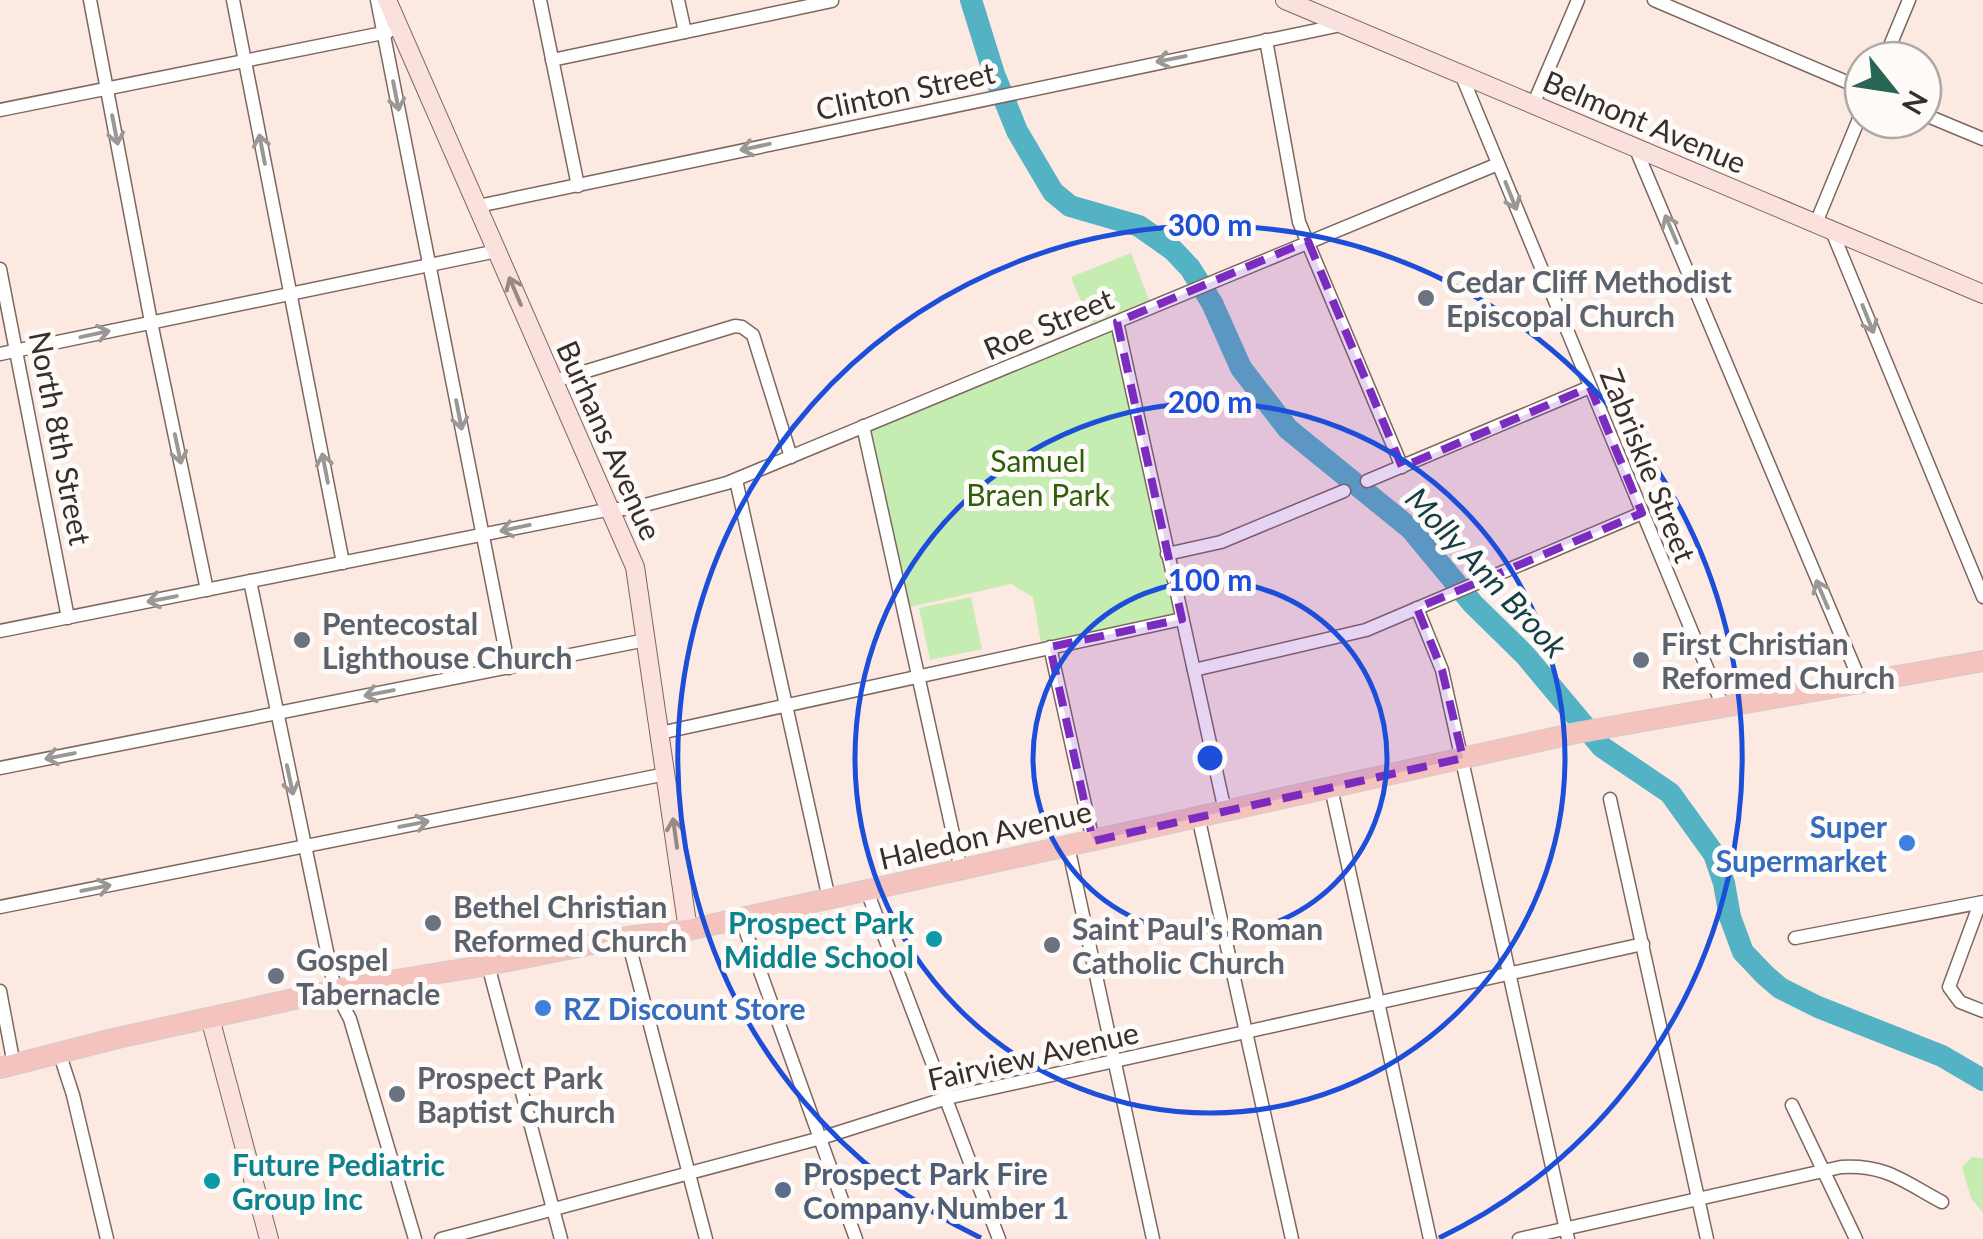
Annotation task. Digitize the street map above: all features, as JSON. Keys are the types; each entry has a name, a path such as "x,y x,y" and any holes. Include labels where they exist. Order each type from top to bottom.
{"main road":[{"name":"Haledon Avenue","path":"7,1066 335,990 627,937 688,930 1576,733 1983,661"}],"street":[{"path":"90,0 151,322 208,590"},
{"path":"232,0 344,564"},
{"path":"377,0 392,31 429,265 509,668"},
{"name":"Burhans Avenue","path":"387,0 392,31 478,206 635,567 688,930"},
{"path":"540,0 578,186"},
{"path":"678,0 685,32"},
{"name":"Belmont Avenue","path":"1285,0 1983,294"},
{"path":"1533,104 1578,0"},
{"path":"1654,0 1843,80"},
{"path":"1892,40 1909,0"},
{"path":"552,60 832,1"},
{"name":"Clinton Street","path":"478,206 1344,25"},
{"path":"0,110 392,31"},
{"path":"1266,40 1299,222 1402,467"},
{"name":"Zabriskie Street","path":"1461,74 1724,709"},
{"path":"1943,122 1983,139"},
{"path":"1852,140 1823,226 1983,596"},
{"path":"1635,147 1861,683"},
{"name":"Roe Street","path":"0,631 611,508 630,509 736,480 1498,164"},
{"path":"0,354 497,251"},
{"name":"North 8th Street","path":"0,269 68,618"},
{"path":"1117,322 1225,810"},
{"path":"554,381 734,326 742,327 753,335 791,457"},
{"path":"1367,481 1590,387"},
{"path":"863,426 961,870"},
{"path":"736,480 828,899"},
{"path":"1168,554 1221,542 1344,491"},
{"path":"1194,670 1346,636 1642,513"},
{"path":"250,582 335,990 350,1019 415,1239"},
{"path":"1417,608 1442,670 1567,1234"},
{"path":"660,733 1182,619"},
{"path":"0,768 646,640"},
{"path":"1050,647 1093,840"},
{"path":"0,907 666,774"},
{"path":"1330,788 1430,1239"},
{"path":"1610,799 1707,1239"},
{"path":"1198,816 1292,1239"},
{"path":"1068,846 1153,1239"},
{"path":"868,890 999,1239"},
{"path":"1796,938 1982,902"},
{"path":"1982,902 1949,988 1960,1002 1983,1012"},
{"path":"741,918 856,1239"},
{"path":"627,937 706,1239"},
{"name":"Fairview Avenue","path":"440,1239 822,1138 947,1098 1643,944"},
{"path":"488,965 561,1239"},
{"path":"0,991 7,1066"},
{"path":"210,1018 268,1239"},
{"path":"59,1052 108,1239"},
{"path":"1792,1105 1856,1239"},
{"path":"1518,1239 1567,1234 1698,1199 1868,1165 1892,1173 1942,1202"}],"highlighted area":[{"path":"1308,241 1402,467 1590,387 1642,513 1417,608 1442,670 1463,758 1093,841 1050,647 1182,619 1117,322"}],"green space":[{"path":"1131,253 1149,300 1090,324 1071,277"},
{"name":"Samuel Braen Park","path":"1117,323 1182,620 1042,649 1033,597 1011,584 901,609 860,428"},
{"path":"971,597 982,649 930,660 919,608"},
{"path":"1972,1157 1983,1158 1983,1213 1971,1198 1962,1167"}],"waterway":[{"name":"Molly Ann Brook","path":"971,0 1017,131 1053,192 1070,206 1139,226 1173,250 1190,268 1212,303 1241,368 1288,429 1411,529 1602,747 1670,793 1714,854 1743,952 1780,988 1942,1056 1983,1080"}],"place":[{"name":"Cedar Cliff Methodist Episcopal Church","path":"1426,298"},
{"name":"Pentecostal Lighthouse Church","path":"302,640"},
{"name":"First Christian Reformed Church","path":"1641,660"},
{"name":"Super Supermarket","path":"1907,843"},
{"name":"Bethel Christian Reformed Church","path":"433,923"},
{"name":"Prospect Park Middle School","path":"934,939"},
{"name":"Saint Paul's Roman Catholic Church","path":"1052,945"},
{"name":"Gospel Tabernacle","path":"276,976"},
{"name":"RZ Discount Store","path":"543,1008"},
{"name":"Prospect Park Baptist Church","path":"397,1094"},
{"name":"Future Pediatric Group Inc","path":"212,1181"},
{"name":"Prospect Park Fire Company Number 1","path":"783,1190"}]}
